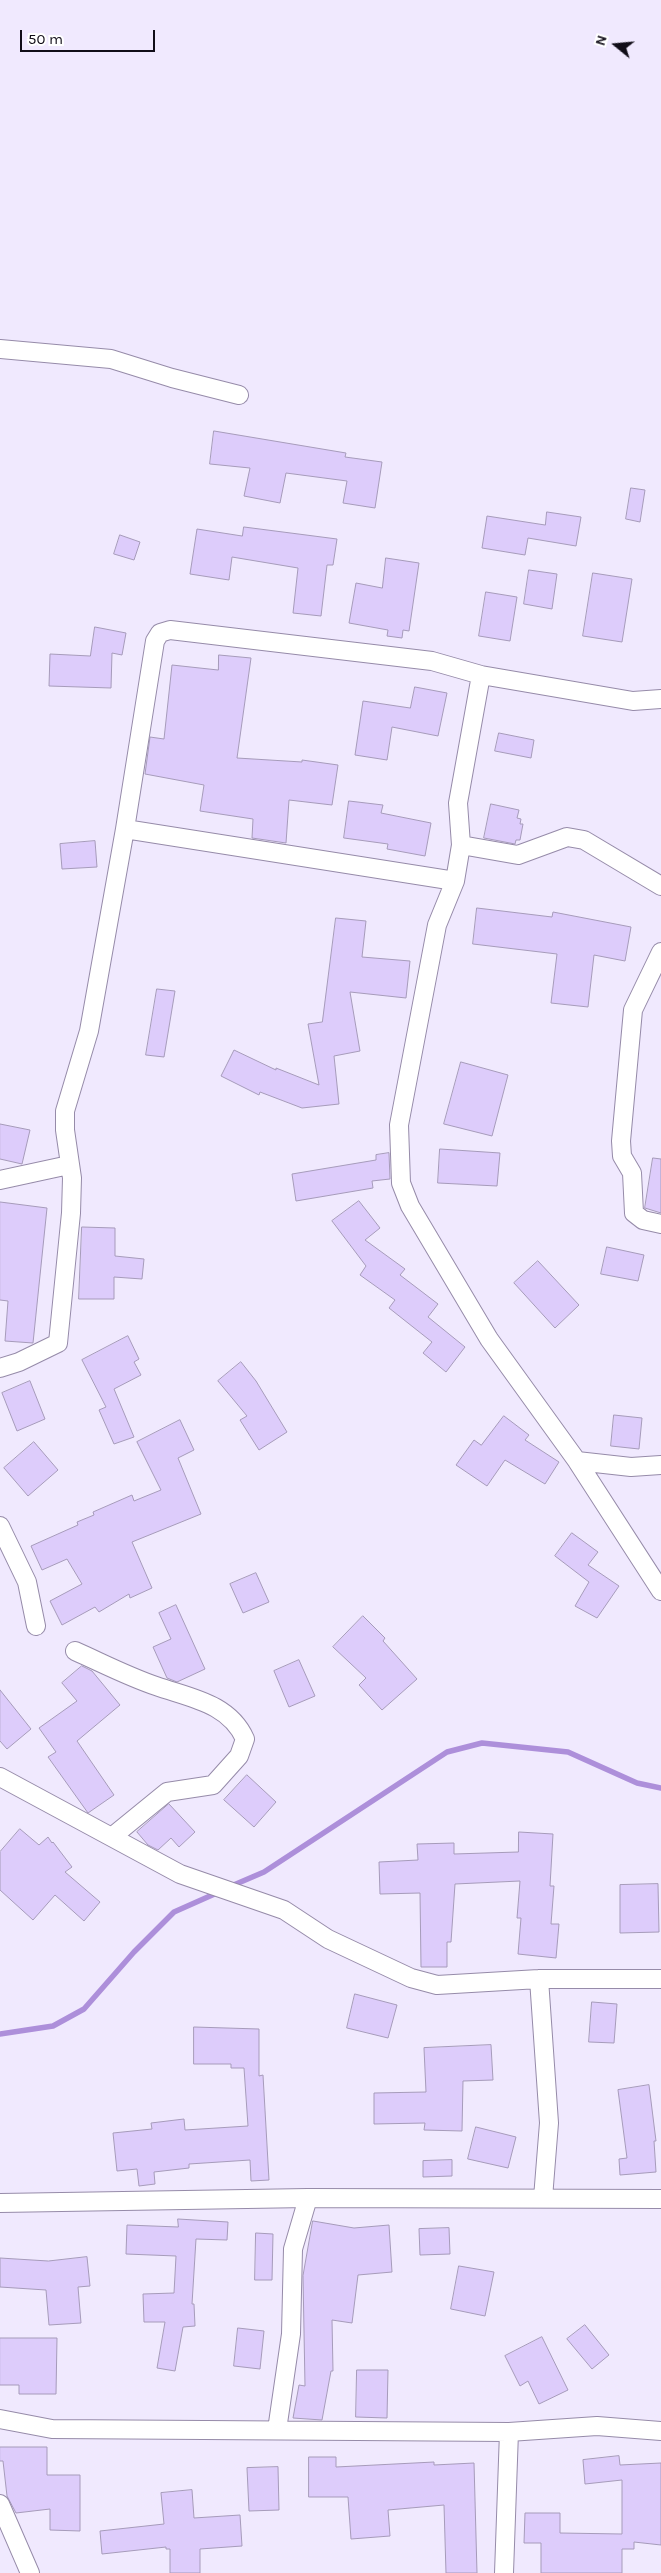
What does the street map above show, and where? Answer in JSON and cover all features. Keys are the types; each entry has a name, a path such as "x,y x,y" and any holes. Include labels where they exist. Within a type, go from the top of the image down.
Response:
{"street":[{"path":"0,349 111,359 172,378 239,395"},
{"path":"0,1368 19,1362 58,1343 71,1213 72,1178 69,1164 65,1111 89,1031 125,829 155,641 160,633 170,630 432,661 481,675 633,701 661,699"},
{"path":"481,675 458,803 461,845 455,881 437,925 399,1125 400,1183 410,1206 489,1339 577,1461 661,1591"},
{"path":"125,829 455,881"},
{"path":"461,845 518,855 567,837 584,840 661,886"},
{"path":"661,952 633,1010 621,1140 622,1156 632,1173 634,1213 644,1220 661,1224"},
{"path":"0,1180 69,1164"},
{"path":"577,1461 631,1468 661,1465"},
{"path":"0,1526 27,1582 36,1626"},
{"path":"75,1651 155,1686 193,1696 215,1707 239,1726 245,1739 239,1756 214,1785 167,1792 113,1836"},
{"path":"0,1777 99,1832 113,1836 180,1874 284,1910 328,1939 410,1978 437,1985 539,1980 661,1979"},
{"path":"539,1980 549,2124 542,2198"},
{"path":"277,2430 291,2334 293,2249 308,2198"},
{"path":"0,2203 308,2198 661,2199"},
{"path":"0,2419 52,2429 509,2432 598,2426 661,2430"},
{"path":"504,2573 509,2432"},
{"path":"0,2504 30,2573"}],"building":[{"path":"214,431 346,453 345,457 382,462 375,508 343,503 347,481 286,473 280,503 244,496 250,468 210,464"},
{"path":"631,488 645,490 640,522 626,519"},
{"path":"547,512 581,517 576,546 528,538 525,555 482,548 487,516 545,525"},
{"path":"244,527 337,539 333,565 327,565 321,616 293,613 298,568 232,557 229,580 190,574 197,529 242,536"},
{"path":"120,535 140,542 134,560 114,554"},
{"path":"386,558 419,563 409,631 403,630 402,638 387,636 388,630 349,623 356,583 382,588"},
{"path":"529,570 557,574 552,609 524,604"},
{"path":"593,573 632,579 622,642 583,636"},
{"path":"486,592 517,597 510,641 479,636"},
{"path":"95,627 126,633 122,655 112,653 111,688 49,686 50,654 90,656"},
{"path":"219,655 251,658 237,758 302,762 302,760 338,765 332,805 289,800 286,843 252,838 253,819 200,811 204,785 145,774 150,737 164,739 172,665 218,670"},
{"path":"415,687 447,693 438,736 392,727 387,760 355,755 363,701 410,708"},
{"path":"499,733 534,740 531,758 495,751"},
{"path":"349,801 383,805 381,813 431,823 425,856 387,849 388,844 344,838"},
{"path":"491,804 519,810 517,818 521,819 520,824 523,824 520,840 516,840 515,844 484,838"},
{"path":"95,841 97,867 62,869 60,844"},
{"path":"477,908 552,917 553,912 631,927 625,961 594,955 588,1007 551,1003 557,954 473,944"},
{"path":"336,918 366,921 362,957 410,961 406,998 350,992 360,1051 334,1056 339,1104 302,1108 260,1092 259,1095 221,1076 234,1050 276,1070 276,1068 319,1085 308,1024 322,1022"},
{"path":"157,989 175,991 164,1057 146,1055"},
{"path":"461,1062 508,1075 492,1136 444,1124"},
{"path":"0,1124 30,1130 22,1164 0,1159"},
{"path":"440,1149 500,1153 497,1186 438,1183"},
{"path":"389,1153 390,1179 372,1181 373,1188 296,1201 292,1174 376,1160 376,1155"},
{"path":"653,1158 661,1159 661,1213 645,1208"},
{"path":"359,1201 380,1228 365,1240 405,1269 400,1275 438,1304 428,1317 465,1347 446,1372 423,1353 432,1342 389,1308 395,1300 360,1275 366,1266 332,1221"},
{"path":"0,1202 47,1208 33,1343 5,1341 8,1301 0,1300"},
{"path":"82,1227 115,1228 115,1256 144,1259 142,1279 114,1277 114,1299 79,1299"},
{"path":"607,1247 644,1255 638,1281 601,1274"},
{"path":"538,1261 579,1305 555,1328 514,1283"},
{"path":"128,1336 139,1359 134,1362 141,1375 114,1389 134,1437 114,1444 99,1410 106,1407 82,1360"},
{"path":"241,1362 256,1381 287,1432 259,1450 240,1420 247,1416 218,1381"},
{"path":"30,1381 45,1419 17,1431 2,1393"},
{"path":"614,1415 642,1418 639,1449 611,1446"},
{"path":"504,1416 529,1435 525,1440 559,1462 545,1484 505,1460 487,1486 456,1465 474,1440 481,1445"},
{"path":"180,1420 194,1450 178,1458 201,1514 132,1542 152,1588 130,1598 129,1594 99,1612 95,1607 62,1625 50,1601 82,1584 67,1559 42,1570 31,1546 78,1525 77,1522 94,1515 93,1512 132,1495 134,1501 161,1490 137,1442"},
{"path":"34,1442 58,1470 28,1496 4,1468"},
{"path":"572,1533 598,1552 588,1565 619,1586 597,1618 575,1606 589,1582 555,1556"},
{"path":"256,1573 269,1602 243,1613 230,1584"},
{"path":"176,1605 205,1669 177,1682 167,1678 153,1647 171,1639 159,1613"},
{"path":"363,1616 385,1638 383,1641 417,1679 382,1710 359,1685 366,1678 333,1647"},
{"path":"299,1660 315,1696 289,1707 274,1671"},
{"path":"82,1666 92,1671 120,1705 77,1741 114,1795 88,1813 48,1757 56,1752 39,1728 77,1701 62,1683"},
{"path":"0,1690 31,1729 7,1749 0,1741"},
{"path":"247,1775 276,1802 254,1827 224,1800"},
{"path":"169,1804 195,1832 179,1847 171,1838 158,1850 148,1845 137,1832"},
{"path":"20,1829 39,1845 48,1837 72,1867 65,1872 100,1902 84,1921 55,1895 33,1920 0,1890 0,1852"},
{"path":"519,1832 553,1834 550,1886 554,1886 551,1924 559,1924 556,1958 518,1954 521,1918 517,1918 520,1881 455,1884 451,1942 447,1942 447,1967 421,1967 420,1893 380,1894 379,1862 418,1860 417,1844 454,1843 454,1854 518,1852"},
{"path":"658,1884 659,1932 620,1933 620,1885"},
{"path":"355,1994 397,2005 388,2038 347,2028"},
{"path":"592,2002 617,2004 614,2043 589,2042"},
{"path":"194,2027 259,2029 259,2076 263,2075 269,2180 251,2181 250,2160 189,2164 189,2168 154,2172 155,2184 139,2186 137,2169 117,2171 113,2133 152,2129 151,2123 184,2119 185,2130 248,2126 244,2068 231,2068 231,2064 194,2064"},
{"path":"491,2045 493,2080 463,2081 462,2131 424,2130 425,2123 374,2124 374,2093 426,2092 424,2048"},
{"path":"649,2085 656,2141 654,2141 656,2172 620,2175 619,2159 627,2158 618,2090"},
{"path":"476,2127 516,2137 508,2168 468,2159"},
{"path":"452,2160 452,2176 423,2177 423,2161"},
{"path":"178,2219 228,2222 227,2240 196,2239 192,2304 194,2304 195,2326 183,2327 175,2371 157,2368 165,2322 144,2322 143,2294 174,2293 176,2256 126,2254 127,2225 178,2227"},
{"path":"313,2221 354,2228 389,2225 392,2272 358,2275 352,2323 332,2320 333,2371 331,2371 322,2420 293,2418 299,2385 305,2386 303,2276"},
{"path":"449,2228 450,2254 420,2255 419,2229"},
{"path":"256,2233 273,2234 272,2280 255,2280"},
{"path":"87,2257 90,2286 78,2287 81,2323 49,2325 46,2290 0,2287 0,2258 48,2261"},
{"path":"459,2266 494,2272 485,2316 451,2309"},
{"path":"585,2325 609,2355 592,2369 567,2339"},
{"path":"238,2328 264,2331 260,2369 234,2366"},
{"path":"542,2337 568,2390 539,2404 528,2381 520,2386 505,2356"},
{"path":"0,2338 57,2338 56,2394 19,2394 19,2385 0,2385"},
{"path":"357,2370 388,2370 387,2418 356,2417"},
{"path":"0,2447 47,2447 47,2475 80,2475 80,2531 50,2530 50,2509 16,2513 7,2496 3,2461 0,2461"},
{"path":"619,2456 620,2465 661,2463 661,2545 634,2542 634,2549 622,2549 622,2573 541,2573 541,2543 524,2543 525,2513 560,2513 560,2533 622,2534 622,2480 585,2484 583,2460"},
{"path":"309,2457 336,2457 336,2467 434,2462 434,2465 474,2463 477,2573 446,2573 444,2505 388,2510 390,2536 351,2539 348,2497 309,2497"},
{"path":"278,2467 279,2510 249,2511 247,2468"},
{"path":"192,2490 194,2518 240,2515 242,2546 200,2549 200,2573 170,2573 170,2549 166,2549 166,2547 102,2554 100,2531 164,2524 161,2493"}],"waterway":[{"path":"229,1887 264,1872 447,1752 482,1743 568,1752 637,1783 661,1788"},
{"path":"0,2034 53,2026 84,2009 134,1952 174,1912 219,1892"}]}
